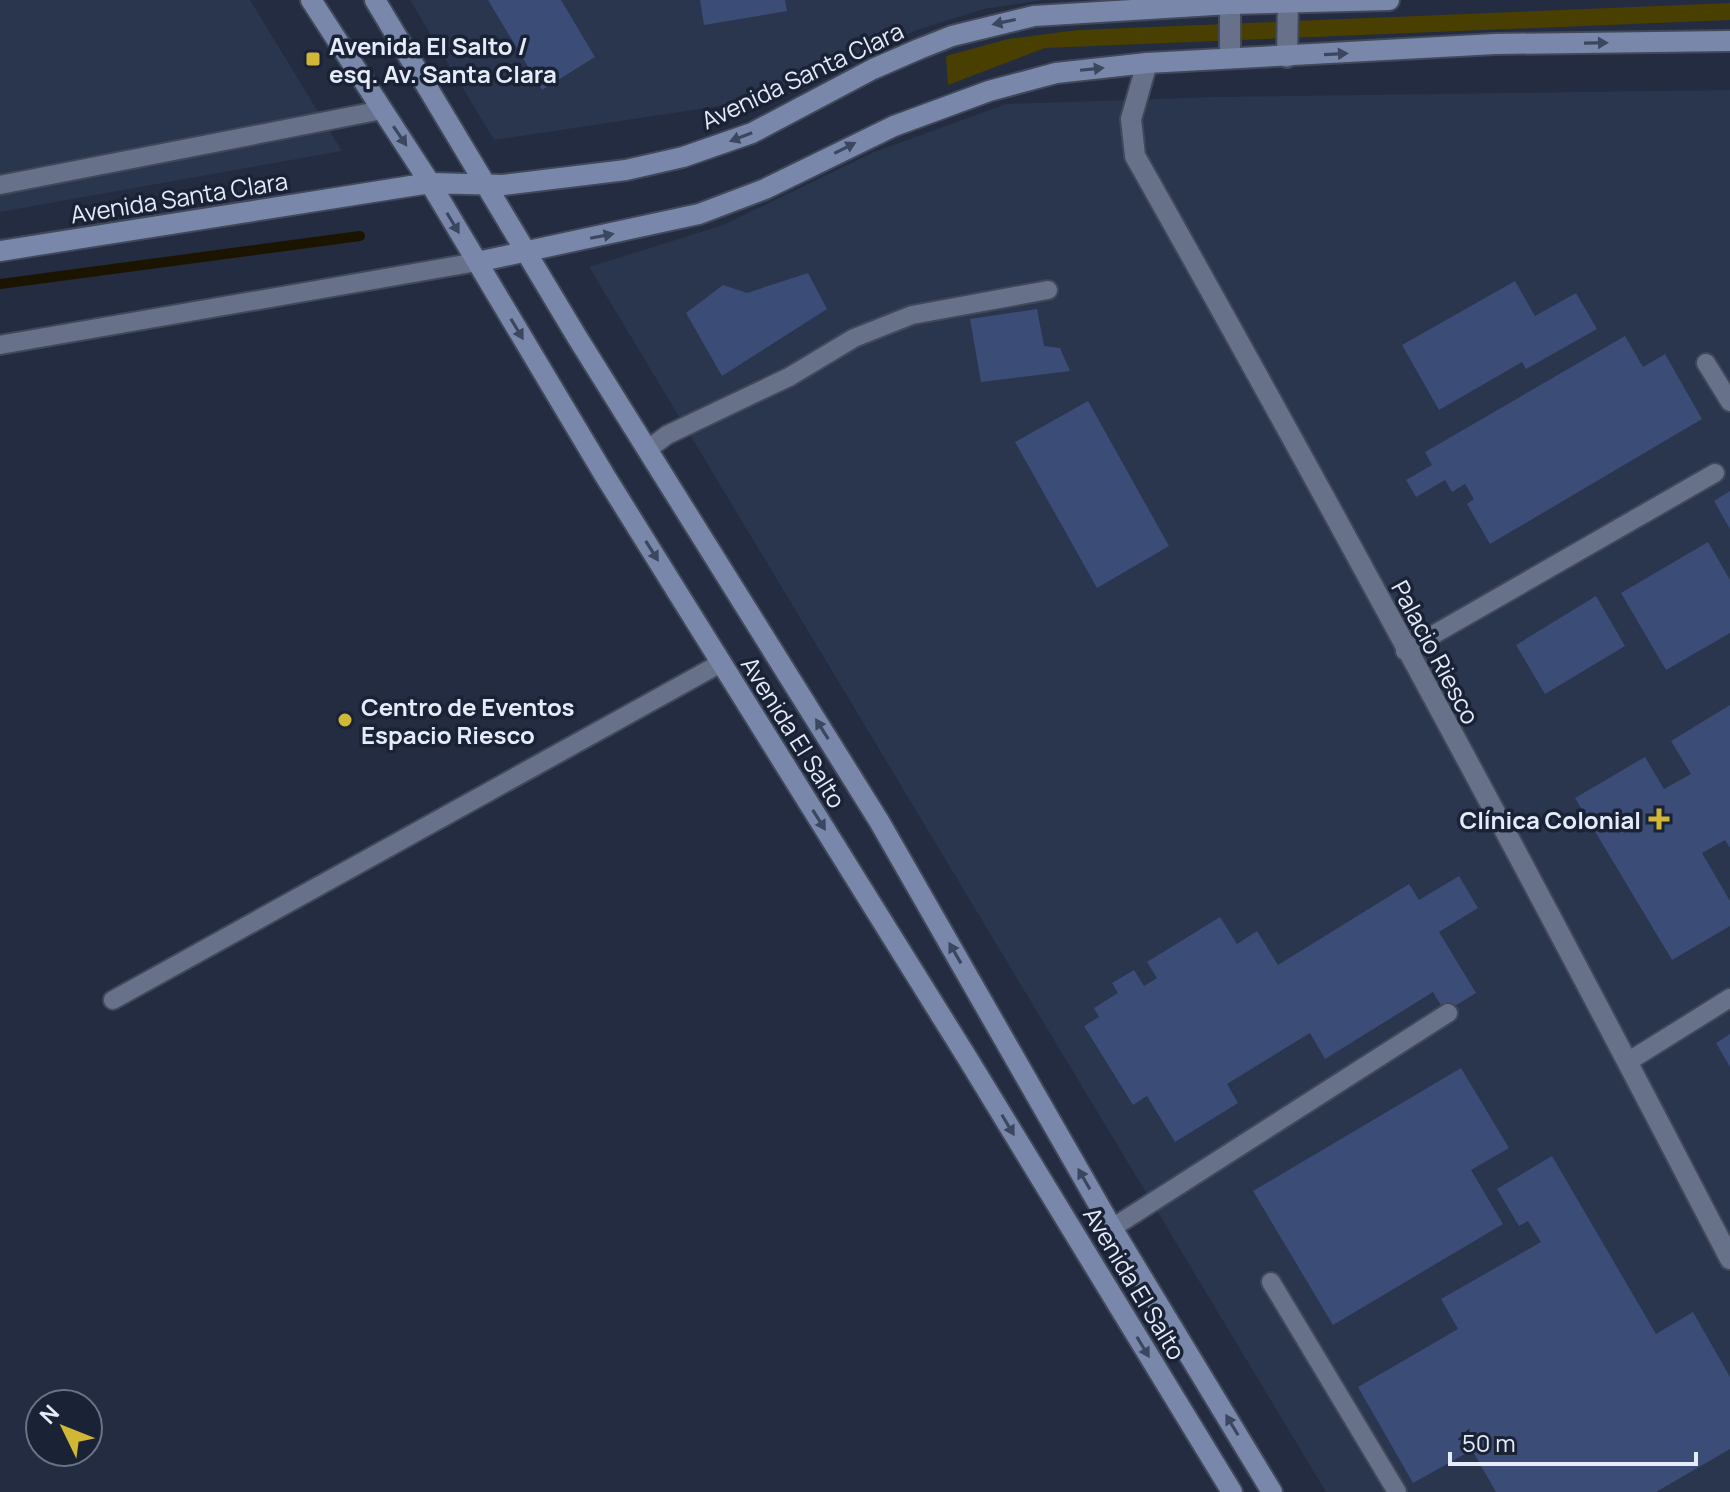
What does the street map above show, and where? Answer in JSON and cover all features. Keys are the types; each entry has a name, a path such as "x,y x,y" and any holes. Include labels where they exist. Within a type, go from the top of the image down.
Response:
{"main road":[{"name":"Avenida El Salto","path":"311,0 430,183 721,663 1232,1492"},
{"name":"Avenida El Salto","path":"375,0 647,450 879,821 1112,1228 1272,1492"},
{"name":"Avenida Santa Clara","path":"0,251 430,183 489,184 626,170 720,145 752,133 908,54 999,23 1081,11 1230,2 1389,0"},
{"path":"477,262 666,222 735,202 894,126 989,91 1056,73 1147,63 1495,44 1730,41"}],"street":[{"path":"1230,2 1230,58"},
{"path":"1287,57 1288,2"},
{"name":"Palacio Riesco","path":"1147,63 1131,119 1135,156 1272,399 1405,651 1724,1233 1730,1259"}],"lane":[{"path":"0,185 382,110"},
{"path":"0,345 477,262"},
{"path":"647,450 667,435 789,377 854,338 912,315 1048,290"},
{"path":"1706,363 1730,402"},
{"path":"1405,651 1715,473"},
{"path":"113,1000 721,663"},
{"path":"1629,1061 1730,998"},
{"path":"1112,1228 1448,1013"},
{"path":"1271,1282 1397,1492"}],"shaded area":[{"path":"0,0 250,0 342,151 0,212"},
{"path":"410,0 1044,0 984,9 917,30 773,98 494,140"},
{"path":"1730,3 1730,20 1045,48 948,85 946,56 1008,39 1078,30"},
{"path":"1730,90 1730,1492 1326,1492 589,267 723,225 874,152 1006,104 1214,97"}],"building":[{"path":"488,0 561,0 595,57 542,90"},
{"path":"700,0 785,0 787,11 704,25"},
{"path":"808,273 827,309 722,376 686,313 723,285 747,293"},
{"path":"1515,281 1535,316 1576,293 1597,329 1526,369 1522,362 1439,410 1402,345"},
{"path":"1037,309 1044,346 1060,348 1070,371 981,382 970,319"},
{"path":"1625,336 1643,367 1665,354 1702,419 1490,544 1467,504 1474,499 1465,484 1452,492 1445,480 1416,497 1406,480 1432,465 1425,452"},
{"path":"1088,401 1169,546 1097,588 1015,442"},
{"path":"1730,491 1730,529 1714,501"},
{"path":"1708,542 1730,580 1730,633 1666,670 1621,593"},
{"path":"1596,596 1625,646 1545,694 1516,645"},
{"name":"Clínica Colonial","path":"1730,705 1730,848 1725,840 1702,853 1730,901 1730,926 1672,960 1575,798 1645,757 1664,789 1691,774 1671,741"},
{"path":"1459,876 1478,908 1439,932 1476,993 1445,1012 1433,992 1325,1059 1310,1033 1227,1084 1238,1103 1175,1142 1147,1096 1133,1105 1084,1026 1099,1017 1094,1008 1118,993 1112,983 1134,970 1144,986 1157,978 1147,962 1220,917 1237,944 1257,931 1278,965 1409,884 1419,900"},
{"path":"1730,1034 1730,1067 1716,1043"},
{"path":"1461,1068 1509,1148 1471,1170 1503,1224 1333,1325 1253,1191"},
{"path":"1552,1156 1656,1334 1693,1312 1730,1377 1730,1449 1656,1492 1496,1492 1472,1450 1413,1483 1358,1387 1458,1329 1441,1299 1541,1242 1528,1221 1519,1226 1497,1189"}],"waterway":[{"path":"0,284 360,236"}],"place":[{"name":"Avenida El Salto / esq. Av. Santa Clara","path":"313,59"},
{"name":"Centro de Eventos Espacio Riesco","path":"345,720"},
{"name":"Clínica Colonial","path":"1659,819"}]}
